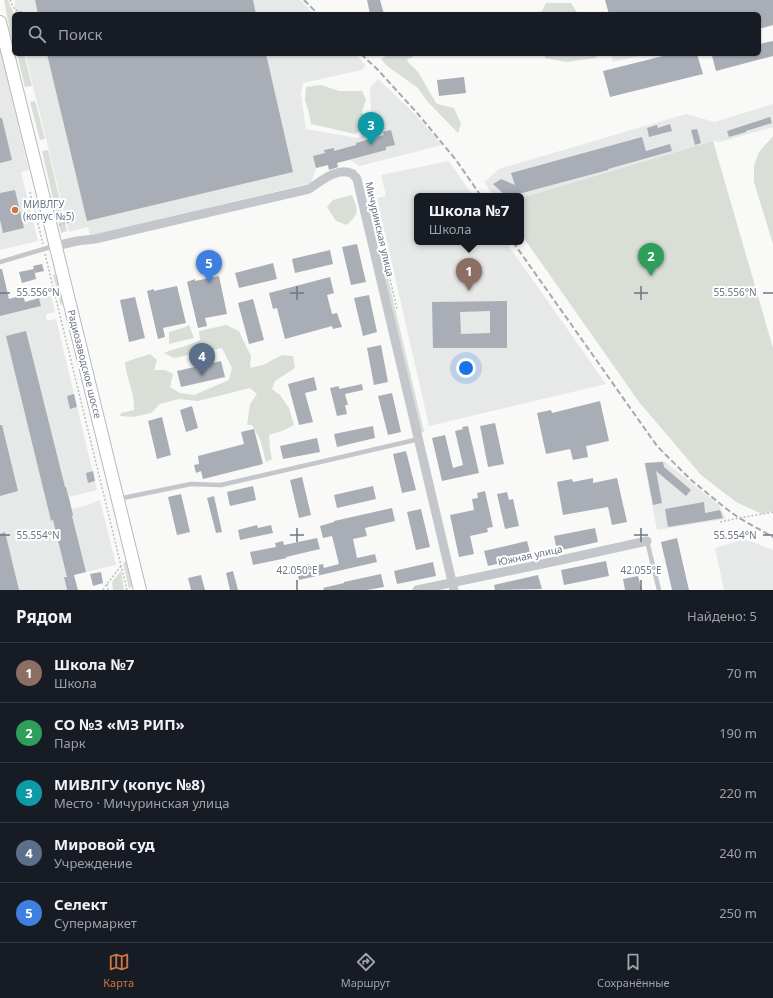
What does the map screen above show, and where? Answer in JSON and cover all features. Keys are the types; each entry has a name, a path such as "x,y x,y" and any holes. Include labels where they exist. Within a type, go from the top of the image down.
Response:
{"street":[{"name":"Радиозаводское шоссе","path":"0,22 50,248 118,499 140,590"},
{"name":"Мичуринская улица","path":"50,248 77,241 95,239 309,189 330,175 344,172 353,174 357,179 453,586"},
{"name":"Южная улица","path":"417,590 453,586 646,541"}],"lane":[{"path":"0,262 50,248"},
{"path":"118,499 191,484 221,485 419,439"},
{"path":"646,541 659,590"}],"path":[{"path":"10,0 15,10 23,12"},
{"path":"30,192 50,248 127,590"},
{"path":"363,205 372,203 397,311"},
{"path":"720,522 773,512"},
{"path":"104,590 121,566"},
{"path":"107,584 108,590"}],"shaded area":[{"path":"4,0 8,0 13,12 12,38"},
{"path":"15,0 300,0 312,12 15,12"},
{"path":"546,3 571,3 577,12 539,12 542,11"},
{"path":"0,49 29,170 21,172 38,241 0,250"},
{"path":"17,56 24,56 32,86 25,87"},
{"path":"25,56 357,56 366,65 362,70 303,83 301,95 306,129 358,138 365,135 372,125 370,94 371,86 378,79 414,113 442,145 360,166 350,160 337,163 338,167 329,170 328,165 316,168 311,183 90,236 88,227 69,232"},
{"path":"386,56 413,56 407,61 418,72 436,103 454,108 461,124 458,133 427,101 418,88 387,66 381,59"},
{"path":"545,56 597,56 596,58 566,62 545,58"},
{"path":"612,56 638,56 613,62"},
{"path":"321,85 339,91 362,91 366,100 362,112 366,121 363,129 355,134 311,124 305,100 306,87"},
{"path":"35,101 45,139 40,140 30,102"},
{"path":"773,104 773,127 720,142 713,141 524,197 524,193 492,193 484,182 499,169 686,114 715,122"},
{"path":"773,136 773,244 754,182 754,166 759,152"},
{"path":"713,141 773,348 773,511 762,514 736,502 701,475 639,402 524,238 524,197"},
{"path":"48,150 67,231 61,233 42,151"},
{"path":"449,161 471,193 414,193 414,245 508,245 606,384 429,426 377,198 386,196 381,175"},
{"path":"352,195 357,208 354,218 347,225 336,221 327,207 333,200"},
{"path":"371,206 424,432 419,433 366,207"},
{"path":"58,274 64,299 61,306 53,275"},
{"path":"51,296 55,312 46,314 46,317 47,321 56,319 97,490 69,497 66,487 44,493 51,521 73,515 72,509 100,500 116,565 64,577 67,590 0,590 0,316 41,306 39,298"},
{"path":"189,325 194,338 169,344 169,332"},
{"path":"226,325 239,331 251,356 250,368 263,365 282,355 293,356 295,368 275,381 272,389 280,395 289,408 294,425 269,435 272,459 266,462 260,439 252,425 247,425 250,404 257,394 250,388 198,401 179,399 160,404 151,413 133,417 120,416 121,413 134,410 133,397 125,362 150,354 157,360 154,370 165,370 173,374 170,387 180,393 194,395 229,380 232,368 222,348 174,358 164,353 200,340 199,331"},
{"path":"664,461 719,505 726,519 657,530 644,463"},
{"path":"745,539 773,550 773,590 724,590 715,548"},
{"path":"128,559 134,584 129,589 123,563"},
{"path":"121,571 124,590 113,590 112,582"}],"building":[{"path":"35,0 253,0 256,12 38,12"},
{"path":"367,0 380,0 383,12 370,12"},
{"path":"605,0 773,0 773,25 761,28 761,12 608,12"},
{"path":"773,41 773,56 716,71 712,56 761,56 761,44"},
{"path":"47,56 266,56 293,172 87,221"},
{"path":"663,56 698,56 703,74 610,97 603,71"},
{"path":"464,77 466,93 439,96 437,80"},
{"path":"770,117 772,123 729,137 727,131"},
{"path":"0,118 2,118 12,160 0,163"},
{"path":"670,124 672,131 649,137 647,128 657,125 658,128"},
{"path":"697,129 701,143 695,145 691,130"},
{"path":"391,130 395,145 386,147 386,150 337,163 338,167 329,170 328,165 316,168 313,156 325,153 324,150 334,148 334,151 356,145 356,143 384,135 383,132"},
{"path":"642,137 646,151 670,144 672,151 522,193 503,193 493,184 501,179 515,185 511,173"},
{"path":"15,190 24,228 3,233 0,220 0,193"},
{"path":"357,244 366,282 351,285 342,247"},
{"path":"330,250 333,264 295,273 292,259"},
{"path":"273,263 277,279 239,288 235,273"},
{"path":"42,264 44,271 35,273 33,266"},
{"path":"0,269 2,269 9,299 23,295 25,302 39,298 41,306 0,316"},
{"path":"34,269 36,279 22,283 19,272"},
{"path":"219,276 227,314 205,318 207,326 198,328 187,282 195,279 195,281"},
{"path":"330,277 334,293 327,295 332,314 337,313 342,327 333,329 332,326 285,339 277,308 273,309 269,293"},
{"path":"177,286 186,323 163,328 165,337 158,339 147,291"},
{"path":"369,295 377,332 363,336 354,298"},
{"path":"135,297 145,338 129,342 120,300"},
{"path":"253,299 264,340 249,344 238,303"},
{"path":"507,301 507,348 433,348 432,302","holes":["490,311 490,333 461,334 460,312"]},
{"path":"26,331 70,502 86,572 74,575 78,590 67,590 64,577 67,577 53,520 51,521 6,336"},
{"path":"381,345 388,382 374,385 367,348"},
{"path":"221,361 225,377 181,387 177,371"},
{"path":"314,377 317,390 305,393 313,422 299,425 288,384"},
{"path":"362,384 363,390 345,394 348,405 345,405 347,414 337,416 330,388 339,386 339,389"},
{"path":"392,393 401,432 388,435 378,396"},
{"path":"74,394 77,407 70,409 67,396"},
{"path":"600,401 609,441 586,446 588,457 573,460 570,449 546,454 537,413 551,410 552,413"},
{"path":"192,406 198,428 186,432 180,410"},
{"path":"162,417 171,455 157,459 148,421"},
{"path":"495,423 504,464 488,467 480,426"},
{"path":"0,425 2,425 18,491 0,496"},
{"path":"373,426 375,438 337,447 334,434"},
{"path":"468,426 479,473 442,481 432,438 445,435 453,468 463,465 455,431 463,429 462,427"},
{"path":"254,429 263,464 203,479 201,471 196,473 194,465 199,464 198,456 244,444 241,432"},
{"path":"317,438 320,452 283,459 280,446"},
{"path":"406,451 416,490 402,493 393,454"},
{"path":"663,462 664,467 691,490 686,496 656,471 662,503 653,505 645,463"},
{"path":"93,471 95,481 88,483 86,473"},
{"path":"302,477 311,515 299,518 290,480"},
{"path":"593,478 593,483 617,478 627,522 612,525 608,507 563,515 557,482 572,479 573,482"},
{"path":"253,486 256,500 230,506 227,492"},
{"path":"373,486 376,499 337,508 334,495"},
{"path":"485,491 493,527 487,528 488,532 470,536 474,554 459,557 450,515 474,510 472,499 478,498 477,493"},
{"path":"507,492 509,500 513,499 519,526 505,529 497,494"},
{"path":"181,494 190,532 177,535 168,497"},
{"path":"214,496 222,532 216,533 207,498"},
{"path":"704,502 705,513 720,510 723,518 668,527 665,509"},
{"path":"392,508 395,521 365,528 367,536 353,539 357,558 375,554 377,562 299,580 297,571 304,570 303,566 309,564 309,566 312,566 323,564 324,568 339,564 332,536 323,538 320,526 334,521"},
{"path":"421,509 430,547 416,550 407,512"},
{"path":"257,525 258,528 271,525 273,533 240,540 238,530"},
{"path":"595,528 598,542 557,551 554,536"},
{"path":"5,532 19,590 0,590 0,534"},
{"path":"317,538 320,549 253,565 250,552 276,547 275,543 283,541 284,545"},
{"path":"677,538 689,590 672,590 661,542"},
{"path":"527,541 531,556 488,566 484,551"},
{"path":"606,561 609,576 564,585 561,570"},
{"path":"433,562 436,576 397,584 394,571"},
{"path":"233,571 238,590 230,590 226,573"},
{"path":"101,572 103,583 93,586 90,574"},
{"path":"381,574 384,587 367,590 324,590 323,588 344,582"},
{"path":"201,575 205,590 191,590 188,578"},
{"path":"538,575 542,589 495,590 494,585"},
{"path":"638,576 642,590 625,590 623,579"}],"railway":[{"path":"304,0 316,12"},
{"path":"363,56 418,114 456,160 479,193"},
{"path":"515,245 657,446 690,479 724,507 739,518 773,537"}],"place":[{"name":"МИВЛГУ (копус №8)","path":"371,145"},
{"name":"МИВЛГУ (копус №5)","path":"15,210"},
{"name":"СО №3 «МЗ РИП»","path":"651,276"},
{"name":"Селект","path":"209,283"},
{"name":"Школа №7","path":"469,291"},
{"name":"Мировой суд","path":"202,376"}]}
